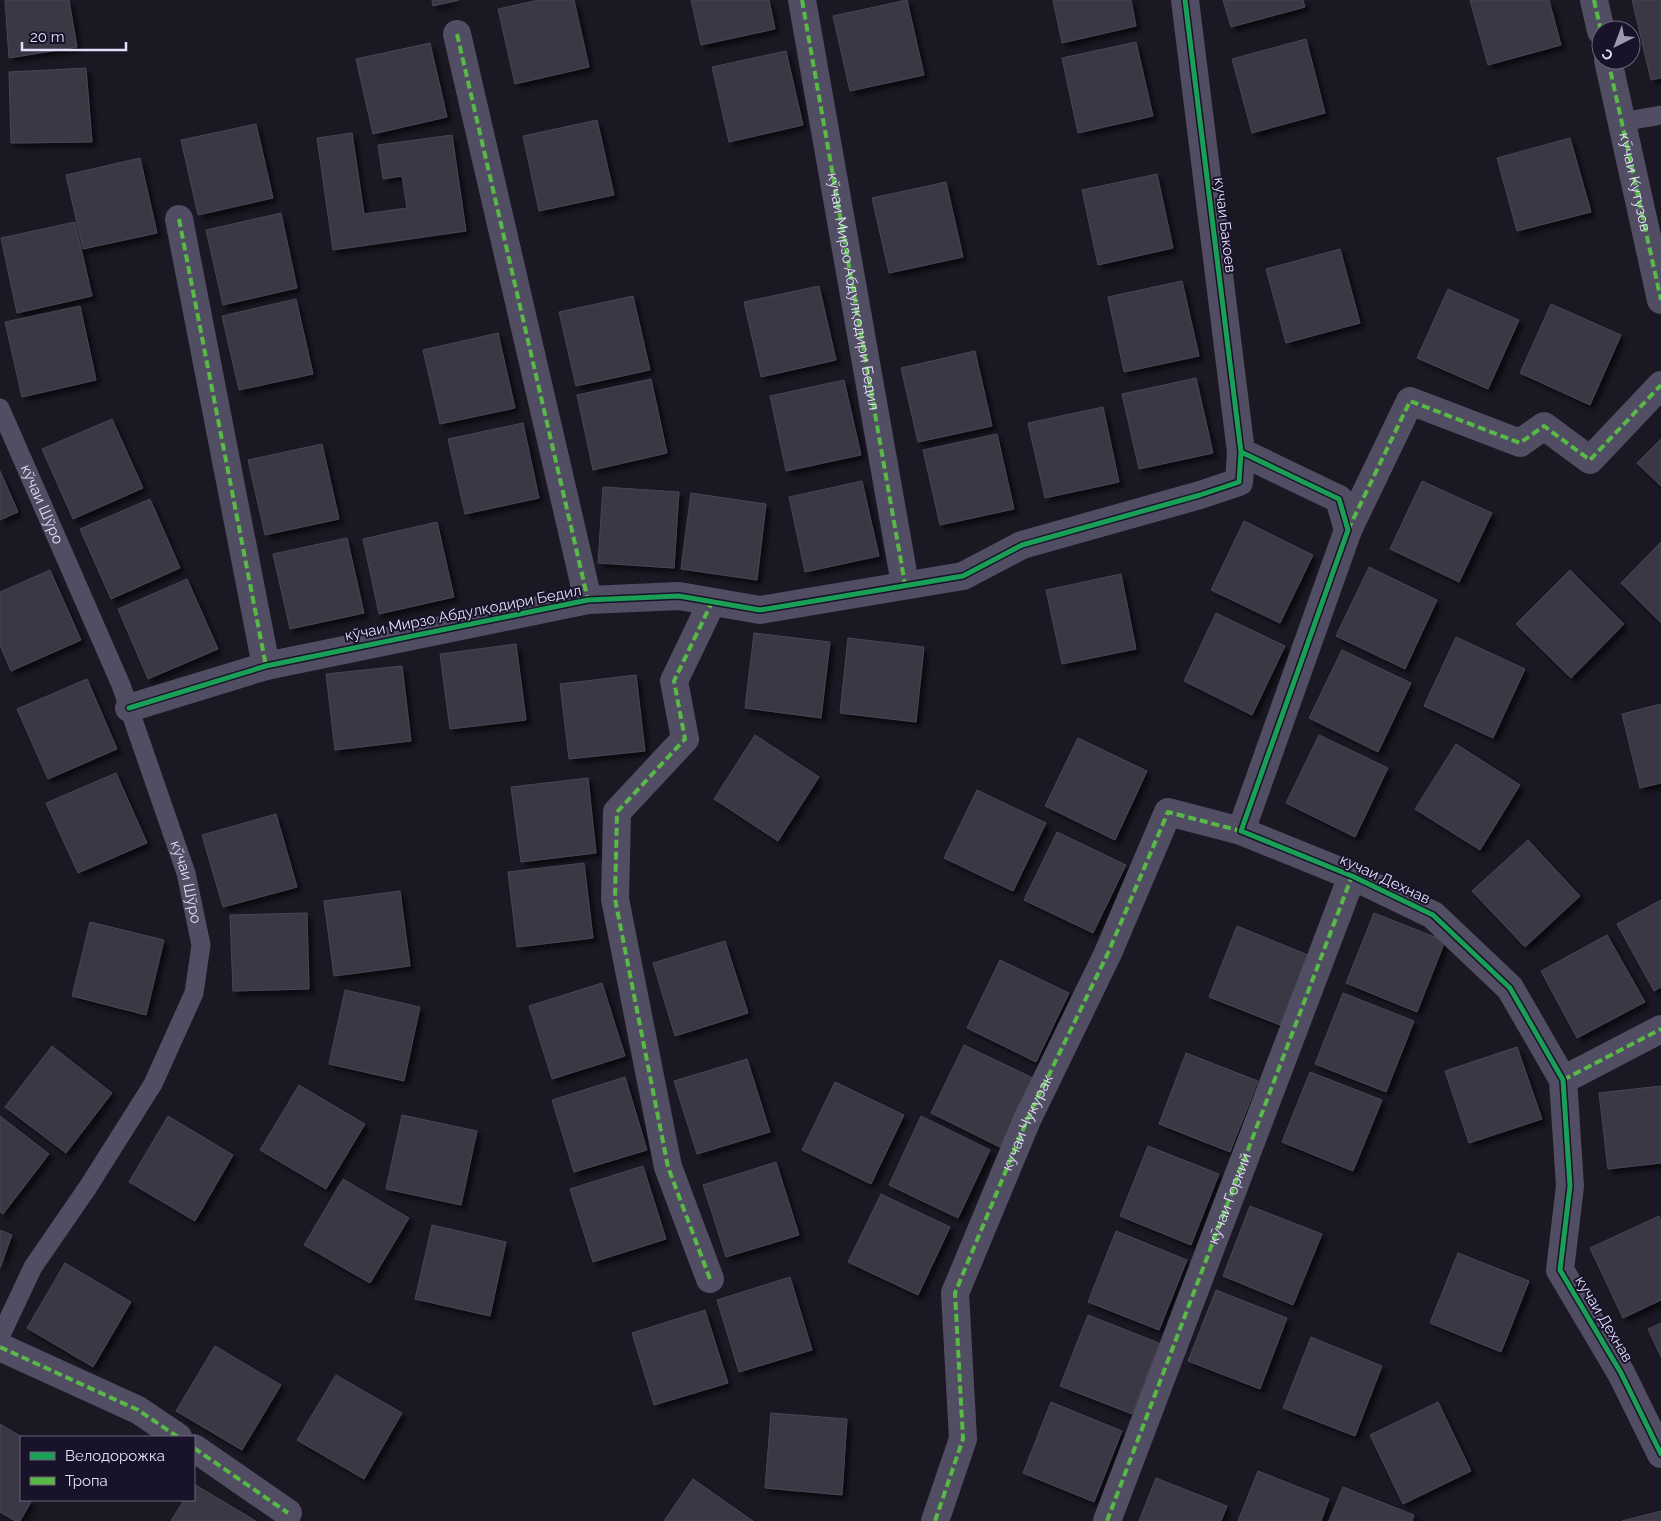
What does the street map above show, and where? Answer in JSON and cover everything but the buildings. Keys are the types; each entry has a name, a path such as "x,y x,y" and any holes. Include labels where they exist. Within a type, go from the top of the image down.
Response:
{"street":[{"name":"кўчаи Мирзо Абдулқодири Бедил","path":"802,0 905,584"},
{"name":"кучаи Бакоев","path":"1185,0 1241,452"},
{"path":"1594,0 1599,20"},
{"name":"кўчаи Мирзо Абдулқодири Бедил","path":"457,34 588,600"},
{"name":"кӯчаи Кутузов","path":"1610,70 1661,300"},
{"path":"179,219 266,666"},
{"path":"1242,831 1348,530 1410,401 1520,443 1544,426 1590,460 1661,385"},
{"name":"кўчаи Мирзо Абдулқодири Бедил","path":"129,708 266,666 588,600 679,596 760,610 905,584 962,576 1022,545 1200,495 1239,482 1241,452"},
{"path":"1241,452 1339,499 1348,530"},
{"path":"710,1280 668,1167 615,899 617,812 685,739 674,681 712,602"},
{"name":"кучаи Чукурак","path":"935,1521 963,1438 955,1293 1027,1120 1108,953 1168,812 1242,831"},
{"name":"кучаи Дехнав","path":"1242,831 1352,876 1433,915 1510,988 1562,1080 1570,1186 1560,1270 1621,1373 1661,1454"},
{"name":"кӯчаи Горкий","path":"1107,1521 1352,876"},
{"path":"1562,1080 1661,1029"},
{"path":"0,1347 138,1410 177,1436"},
{"path":"195,1449 288,1513"}],"lane":[{"name":"кӯчаи Кутузов","path":"1622,122 1661,114"},
{"name":"кўчаи Шўро","path":"0,408 122,685 186,873 201,945 194,993 153,1084 88,1187 34,1267 0,1337"}],"marked path":[{"path":"802,0 905,584"},
{"path":"1594,0 1599,20"},
{"path":"457,34 588,600"},
{"path":"1610,70 1661,300"},
{"path":"179,219 266,666"},
{"path":"1348,530 1410,401 1520,443 1544,426 1590,460 1661,385"},
{"path":"710,1279 668,1167 615,899 617,812 685,739 674,681 712,602"},
{"path":"935,1521 963,1439 955,1293 1027,1120 1108,953 1168,812 1241,831"},
{"path":"1107,1521 1352,876"},
{"path":"1563,1080 1661,1029"},
{"path":"0,1347 138,1410 177,1436"},
{"path":"195,1449 288,1513"}],"cycle path":[{"path":"129,708 266,666 588,600 679,596 760,610 963,576 1022,545 1200,495 1239,482 1241,452 1185,0"},
{"path":"1241,452 1339,499 1348,530 1241,831 1352,876 1433,915 1510,988 1563,1080 1570,1186 1560,1270 1621,1373 1661,1454"}]}
